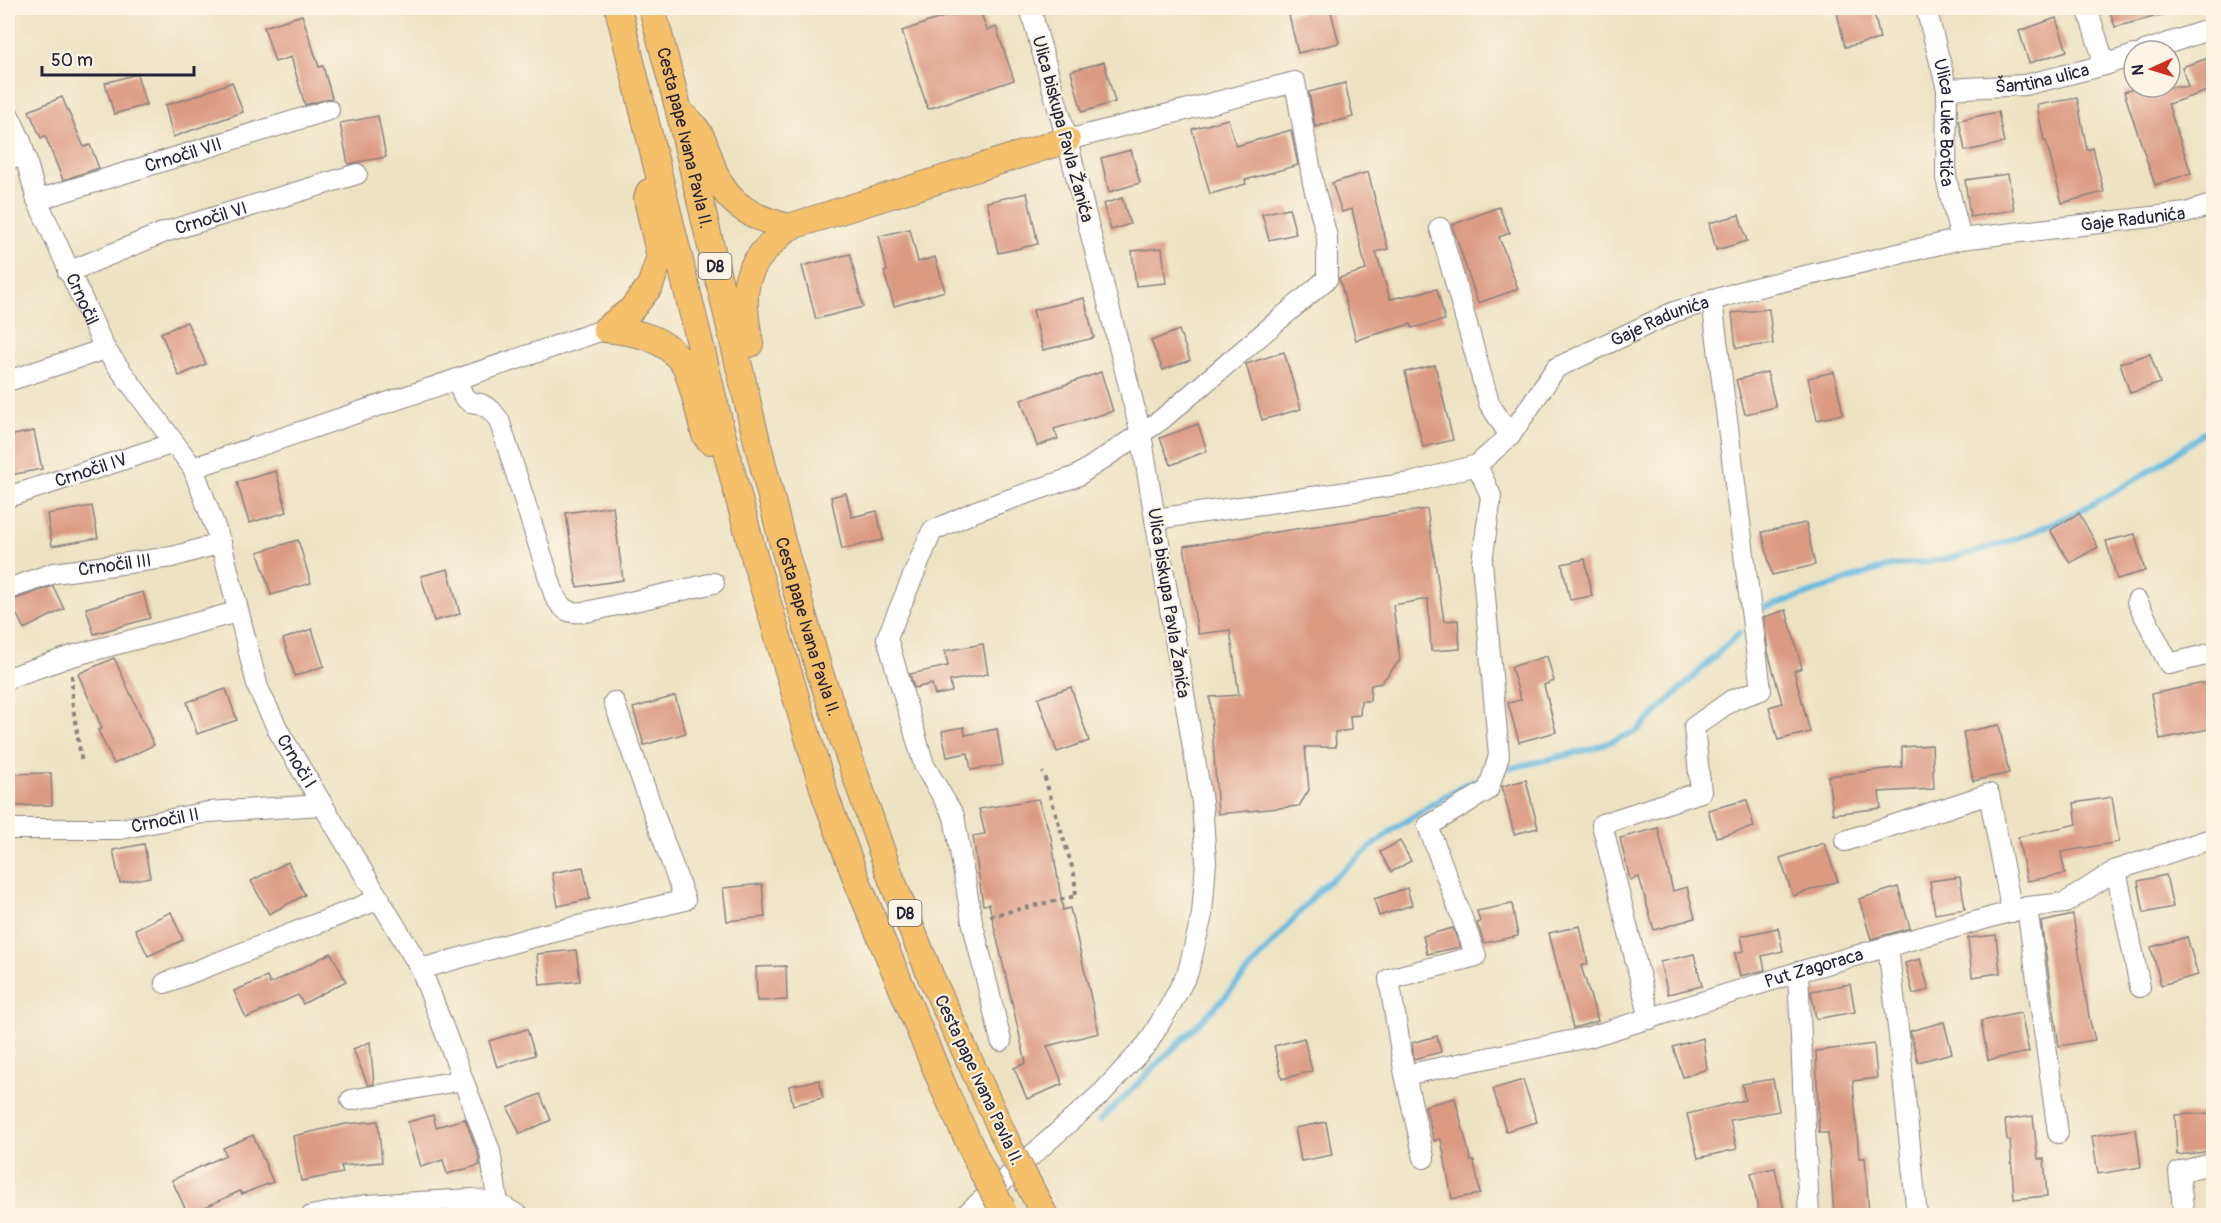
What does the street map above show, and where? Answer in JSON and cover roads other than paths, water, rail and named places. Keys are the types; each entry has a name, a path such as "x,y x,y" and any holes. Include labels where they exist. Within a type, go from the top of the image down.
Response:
{"main road":[{"name":"Cesta pape Ivana Pavla II.","path":"618,8 729,462 826,798 870,913 946,1093 982,1171 1004,1212"},
{"name":"Cesta pape Ivana Pavla II.","path":"652,8 679,111 752,421 819,670 891,878 936,987 1022,1150 1029,1185 1045,1215"},
{"path":"679,111 694,124 703,138 715,173 724,190 737,205 763,221 789,227"},
{"path":"752,421 760,393 744,313 744,290 748,272 768,245 789,227 1067,140"},
{"path":"606,328 631,310 650,286 660,257 647,199 656,160"},
{"path":"606,328 637,332 659,341 685,365 705,435 729,462"}],"street":[{"name":"Ulica biskupa Pavla Žanića","path":"964,1215 1022,1150 1103,1092 1148,1043 1188,972 1202,915 1206,862 1202,802 1141,434 1067,140 1030,8"},
{"name":"Ulica Luke Botića","path":"1926,8 1947,89 1946,178 1961,239"},
{"path":"2087,8 2105,64"},
{"path":"2181,39 2214,28"},
{"name":"Šantina ulica","path":"1947,89 2025,85 2122,59"},
{"path":"1001,1041 972,921 954,816 924,765 887,638 932,531 976,511 1077,476 1161,420 1327,279 1327,237 1313,183 1295,82 1067,140"},
{"name":"Crnočil VII","path":"37,200 329,110"},
{"name":"Crnočil","path":"8,113 21,141 16,158 105,349 193,468"},
{"name":"Crnočil VI","path":"68,272 165,232 357,174"},
{"name":"Gaje Radunića","path":"1155,519 1411,483 1477,465 1510,436 1556,368 1674,312 1712,300 1961,239 2186,213 2214,204"},
{"path":"1440,228 1489,403 1510,436"},
{"path":"1650,1019 1602,824 1701,792 1694,727 1732,700 1761,690 1712,300"},
{"path":"193,468 606,328"},
{"path":"8,381 105,349"},
{"path":"457,379 463,396 470,402 481,404 491,410 499,420 555,597 561,607 570,613 586,612 714,583"},
{"name":"Crnočil IV","path":"8,497 174,443"},
{"path":"1424,1158 1405,1075 1389,979 1476,956 1428,826 1488,790 1499,756 1482,562 1491,495 1477,465"},
{"name":"Crnoči l","path":"193,468 221,543 258,688 279,732 421,969 490,1151 498,1203"},
{"name":"Crnočil III","path":"8,589 54,573 171,557 221,543"},
{"path":"2137,601 2169,664 2214,653"},
{"path":"8,678 72,656 237,612"},
{"path":"421,969 513,943 685,900 614,702"},
{"path":"1845,841 1989,795 2019,909 2058,1133"},
{"name":"Crnočil II","path":"8,830 120,830 208,812 323,806"},
{"name":"Put Zagoraca","path":"1405,1075 1589,1037 1798,972 2019,909 2065,903 2116,870 2214,838"},
{"path":"2116,870 2140,987"},
{"path":"165,983 380,899"},
{"path":"1888,947 1917,1215"},
{"path":"1798,972 1809,1215"},
{"path":"351,1100 463,1080"},
{"path":"2184,1215 2179,1172 2214,1163"},
{"path":"311,1215 366,1205 472,1199 498,1203 519,1215"}],"waterway":[{"path":"1766,607 1887,567 1947,559 2023,536 2124,487 2214,425"},
{"path":"1511,768 1592,749 1637,731 1739,633"},
{"path":"1101,1120 1225,997 1322,887 1395,828 1461,786 1474,781"}]}
